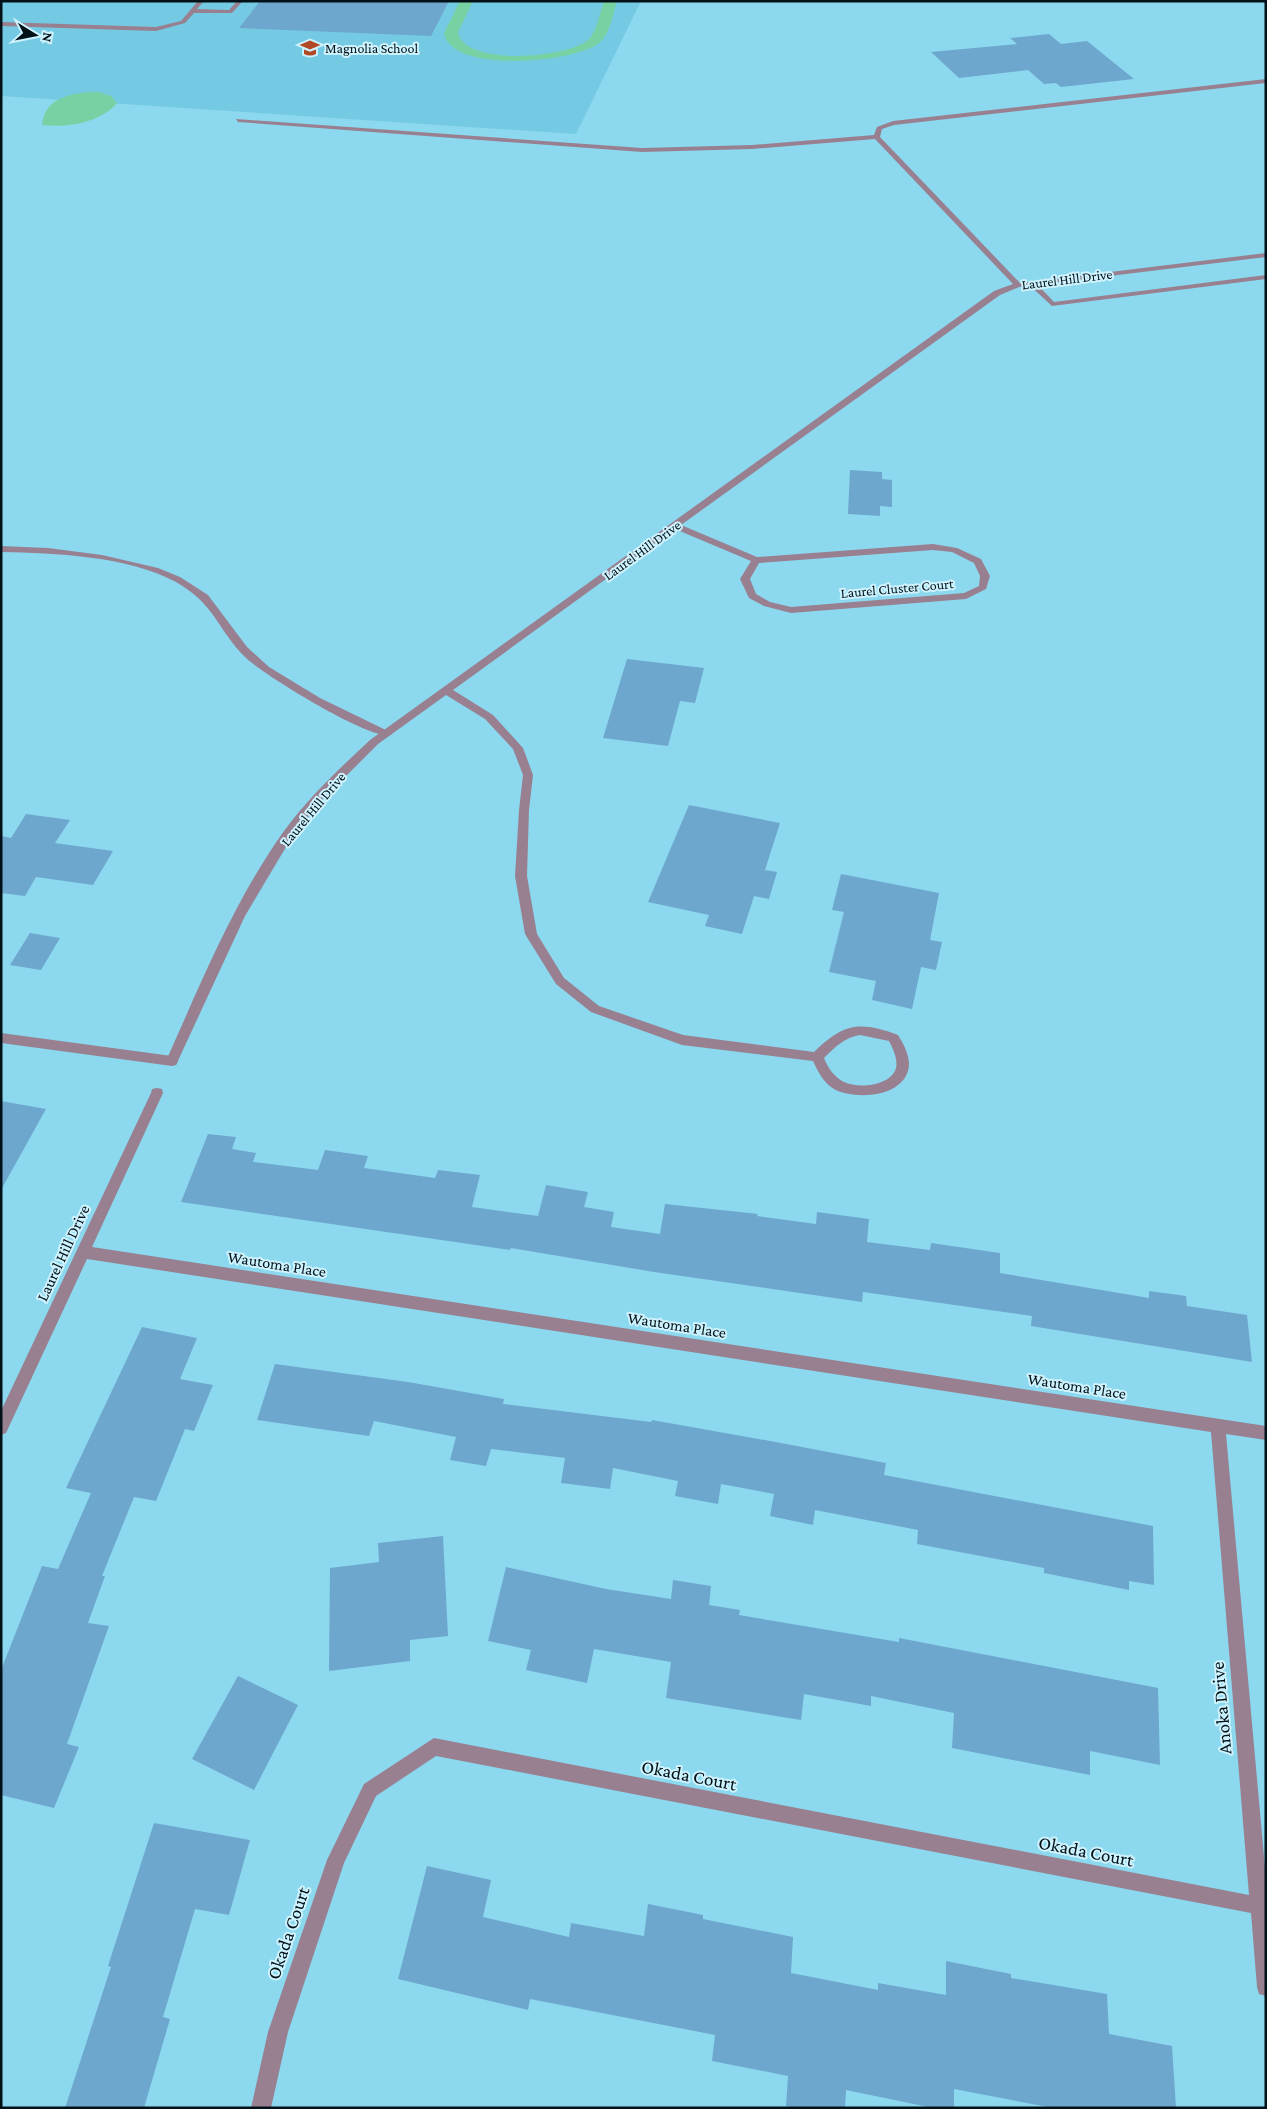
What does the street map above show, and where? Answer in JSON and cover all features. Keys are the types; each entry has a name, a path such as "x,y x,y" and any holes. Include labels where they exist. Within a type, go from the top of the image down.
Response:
{"street":[{"path":"1,24 156,29 184,22 201,1"},
{"path":"193,10 230,12 239,2"},
{"path":"1018,285 878,137 879,128 893,123 1266,81"},
{"path":"238,120 642,150 742,148 878,137"},
{"name":"Laurel Hill Drive","path":"1,1038 172,1061 237,919 288,834 328,786 387,733 997,293 1018,285 1032,283 1266,255"},
{"path":"1032,283 1052,304 1266,277"},
{"name":"Laurel Cluster Court","path":"675,526 756,560 932,547 954,550 978,561 985,576 983,586 966,596 790,610 767,604 752,596 746,579 756,560"},
{"path":"1,549 25,549 97,557 147,568 176,579 196,590 215,608 230,635 252,658 343,716 387,733"},
{"path":"446,690 489,717 518,748 528,775 524,810 521,876 531,934 560,981 595,1009 682,1040 816,1057"},
{"path":"852,1030 873,1030 894,1038 902,1055 901,1071 888,1085 860,1090 839,1086 826,1076 816,1057 832,1042 852,1030"},
{"name":"Laurel Hill Drive","path":"1,1428 157,1093"},
{"name":"Wautoma Place","path":"83,1252 1266,1432"},
{"name":"Anoka Drive","path":"1218,1425 1262,1907 1266,1987"},
{"name":"Okada Court","path":"261,2108 278,2032 336,1860 370,1790 434,1747 1262,1907"}],"shaded area":[{"name":"Magnolia School","path":"1,1 641,1 576,134 1,96"}],"green space":[{"path":"460,1 473,1 458,32 464,43 478,51 496,55 517,56 539,55 560,51 577,46 588,40 596,27 604,1 617,1 606,34 599,43 585,50 565,56 515,61 468,55 452,46 444,33"},
{"path":"99,92 111,96 117,103 102,115 92,120 72,125 42,125 44,115 55,102 71,95"}],"building":[{"path":"260,1 449,1 431,36 239,28"},
{"path":"1049,34 1061,44 1087,41 1134,79 1061,87 1056,83 1044,84 1028,70 959,78 931,52 1017,44 1010,38"},
{"path":"850,470 882,472 882,479 892,480 892,507 880,506 880,516 848,514"},
{"path":"627,659 704,668 695,703 680,701 668,746 603,738"},
{"path":"689,805 780,823 765,870 777,872 769,899 754,896 742,934 705,926 709,915 648,902"},
{"path":"26,814 70,820 55,843 113,851 93,885 36,877 25,896 1,893 1,836 11,838"},
{"path":"841,874 939,893 930,940 942,942 936,970 921,967 912,1009 872,1000 876,981 829,972 844,912 832,910"},
{"path":"30,933 60,938 41,970 10,965"},
{"path":"1,1101 46,1109 1,1190"},
{"path":"208,1134 236,1137 232,1149 256,1153 253,1162 318,1170 325,1150 368,1156 364,1168 435,1178 438,1170 480,1175 472,1207 538,1216 546,1185 588,1192 584,1207 614,1212 611,1227 660,1234 665,1204 758,1214 757,1216 816,1224 817,1212 869,1219 867,1242 930,1250 931,1243 1000,1253 1000,1273 1149,1298 1149,1291 1186,1296 1187,1306 1247,1315 1252,1362 1031,1326 1032,1316 863,1292 862,1302 654,1272 511,1248 510,1250 181,1202"},
{"path":"142,1327 197,1338 180,1379 213,1385 194,1431 185,1429 156,1501 134,1497 102,1576 105,1576 88,1623 109,1626 67,1744 79,1747 54,1808 1,1795 1,1670 42,1566 58,1569 91,1493 66,1488"},
{"path":"275,1364 408,1382 504,1399 503,1404 651,1422 652,1420 781,1443 886,1463 884,1475 1153,1526 1154,1585 1129,1581 1129,1590 1044,1573 1044,1568 917,1544 918,1530 815,1510 813,1525 770,1516 774,1494 721,1484 718,1504 675,1496 678,1481 613,1468 610,1489 561,1483 565,1458 491,1449 486,1466 450,1460 456,1437 374,1421 369,1436 257,1420"},
{"path":"443,1536 448,1636 410,1640 410,1661 329,1671 330,1568 379,1562 378,1543"},
{"path":"506,1567 606,1589 671,1599 673,1580 711,1586 709,1605 740,1610 739,1615 899,1642 899,1638 1158,1688 1160,1765 1090,1751 1090,1775 952,1748 954,1713 871,1696 871,1706 804,1694 801,1720 666,1698 671,1662 594,1649 587,1683 526,1670 531,1650 488,1641"},
{"path":"238,1676 298,1705 254,1790 192,1759"},
{"path":"154,1823 250,1840 229,1915 195,1909 163,2017 170,2019 144,2108 65,2108 111,1967 108,1966"},
{"path":"427,1866 491,1880 483,1917 569,1937 571,1923 644,1936 648,1904 703,1915 703,1919 793,1937 791,1973 878,1990 878,1983 946,1995 946,1961 1011,1974 1011,1978 1107,1994 1109,2034 1172,2046 1176,2108 1053,2108 954,2089 954,2108 933,2108 846,2090 845,2108 798,2108 786,2106 788,2076 712,2061 715,2035 530,1999 528,2010 398,1979"}],"place":[{"name":"Magnolia School","path":"310,48"}]}
